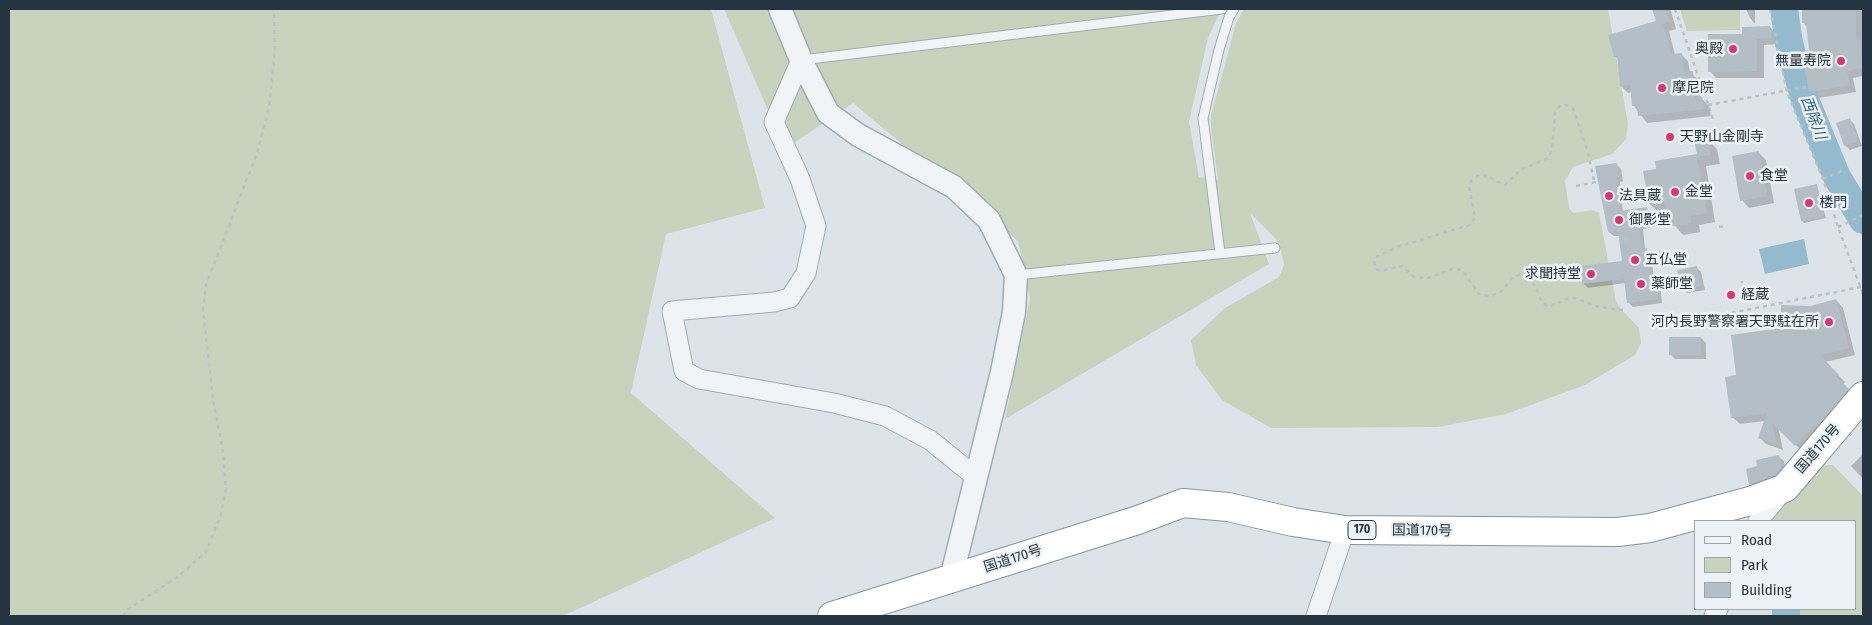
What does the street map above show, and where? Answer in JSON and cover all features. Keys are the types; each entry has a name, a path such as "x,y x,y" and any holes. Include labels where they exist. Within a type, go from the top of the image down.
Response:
{"highway":[{"name":"国道170号","path":"832,616 1138,520 1183,503 1228,507 1293,522 1345,530 1618,532 1650,528 1750,501 1785,488 1863,396"}],"street":[{"path":"780,9 801,60 828,113 858,135 954,187 989,220 1016,275 1010,330 951,579"},
{"path":"801,60 774,122 800,178 816,226 806,273 790,298 672,311 684,372 699,379 834,403 885,416 930,440 976,476"},
{"path":"1759,520 1785,488"},
{"path":"1316,616 1345,530"}],"lane":[{"path":"801,60 1222,9"},
{"path":"1220,253 1203,118 1219,50 1229,17 1234,9"},
{"path":"1016,275 1053,273 1275,248"}],"path":[{"path":"123,616 126,610 176,578 206,552 221,514 226,488 223,452 212,390 203,310 206,285 257,153 269,108 275,50 274,9"},
{"path":"1675,9 1713,119"},
{"path":"1770,9 1787,92 1823,179 1838,227 1863,294"},
{"path":"1708,105 1806,87"},
{"path":"1576,186 1595,181 1584,137 1573,108 1567,105 1560,106 1555,112 1552,150 1548,158 1520,170 1506,185 1479,175 1468,186 1475,217 1470,225 1397,247 1378,256 1374,261 1376,269 1381,271 1402,266 1414,277 1428,278 1453,269 1462,270 1479,294 1490,296 1500,293 1513,277 1528,272 1542,302 1548,307 1572,296 1599,307 1624,310"},
{"path":"1823,179 1842,171"},
{"path":"1821,199 1829,198"},
{"path":"1838,227 1863,215"},
{"path":"1719,228 1724,226"},
{"path":"1625,237 1626,242"},
{"path":"1659,252 1665,251"},
{"path":"1661,286 1666,285"},
{"path":"1661,327 1861,288"}],"green space":[{"path":"9,9 711,9 765,208 666,234 631,393 775,518 563,616 9,616"},
{"path":"724,9 1222,9 1208,38 1189,122 1199,177 1218,180 1211,116 1236,23 1244,9 1608,9 1628,124 1626,139 1612,154 1573,167 1565,181 1569,208 1573,213 1593,210 1599,213 1616,301 1639,328 1641,343 1635,355 1585,385 1506,414 1438,427 1271,428 1222,400 1196,365 1191,340 1225,308 1279,277 1284,265 1281,249 1276,239 1250,213 1269,264 1005,419 1030,298 1018,241 853,103 785,149"},
{"path":"1680,9 1740,9 1740,30 1687,31"},
{"path":"1833,465 1863,496 1863,616 1783,616 1781,610 1857,610 1857,520 1766,520 1816,466"}],"water":[{"path":"1804,239 1809,264 1765,274 1759,249"}],"building":[{"path":"1652,9 1666,9 1670,22 1663,24 1671,54 1682,53 1684,72 1693,71 1695,98 1702,97 1704,109 1638,116 1637,106 1632,106 1630,85 1620,86 1617,56 1614,57 1608,35 1656,21"},
{"path":"1802,9 1856,9 1856,40 1860,39 1863,68 1847,71 1850,85 1809,92 1801,52 1809,50 1806,23 1802,23"},
{"name":"奥殿","path":"1770,26 1771,38 1757,39 1757,71 1708,72 1708,34 1742,34 1742,27"},
{"path":"1850,118 1858,141 1844,146 1836,123"},
{"name":"金堂","path":"1708,138 1711,155 1697,157 1707,213 1690,216 1691,223 1672,226 1671,219 1667,220 1664,202 1649,204 1643,171 1656,169 1655,161 1697,154 1694,141"},
{"name":"食堂","path":"1759,151 1767,196 1740,201 1732,156"},
{"path":"1617,163 1619,177 1616,178 1620,211 1647,207 1649,223 1639,225 1642,249 1647,248 1650,275 1652,278 1656,277 1658,299 1627,303 1624,279 1582,284 1580,266 1622,261 1618,231 1608,232 1595,166"},
{"name":"楼門","path":"1817,184 1824,216 1801,221 1794,189"},
{"path":"1697,266 1701,286 1681,289 1677,270"},
{"path":"1836,299 1849,348 1820,355 1849,389 1816,427 1814,426 1795,446 1772,423 1777,444 1758,438 1767,413 1731,418 1725,377 1736,375 1731,335 1781,328 1781,305 1810,306"},
{"path":"1669,337 1701,337 1701,355 1669,355"},
{"path":"1779,455 1782,467 1777,473 1749,485 1746,469 1757,466 1756,460"}],"waterway":[{"name":"西除川","path":"1784,9 1789,43 1804,97 1837,177 1863,220"},
{"name":"西除川","path":"1786,610 1786,616"}],"place":[{"name":"奥殿","path":"1733,49"},
{"name":"無量寿院","path":"1841,61"},
{"name":"摩尼院","path":"1662,88"},
{"name":"天野山金剛寺","path":"1670,137"},
{"name":"食堂","path":"1750,176"},
{"name":"金堂","path":"1675,192"},
{"name":"法具蔵","path":"1609,196"},
{"name":"楼門","path":"1809,203"},
{"name":"御影堂","path":"1619,220"},
{"name":"五仏堂","path":"1635,260"},
{"name":"求聞持堂","path":"1591,274"},
{"name":"薬師堂","path":"1641,284"},
{"name":"経蔵","path":"1731,295"},
{"name":"河内長野警察署天野駐在所","path":"1829,322"}]}
